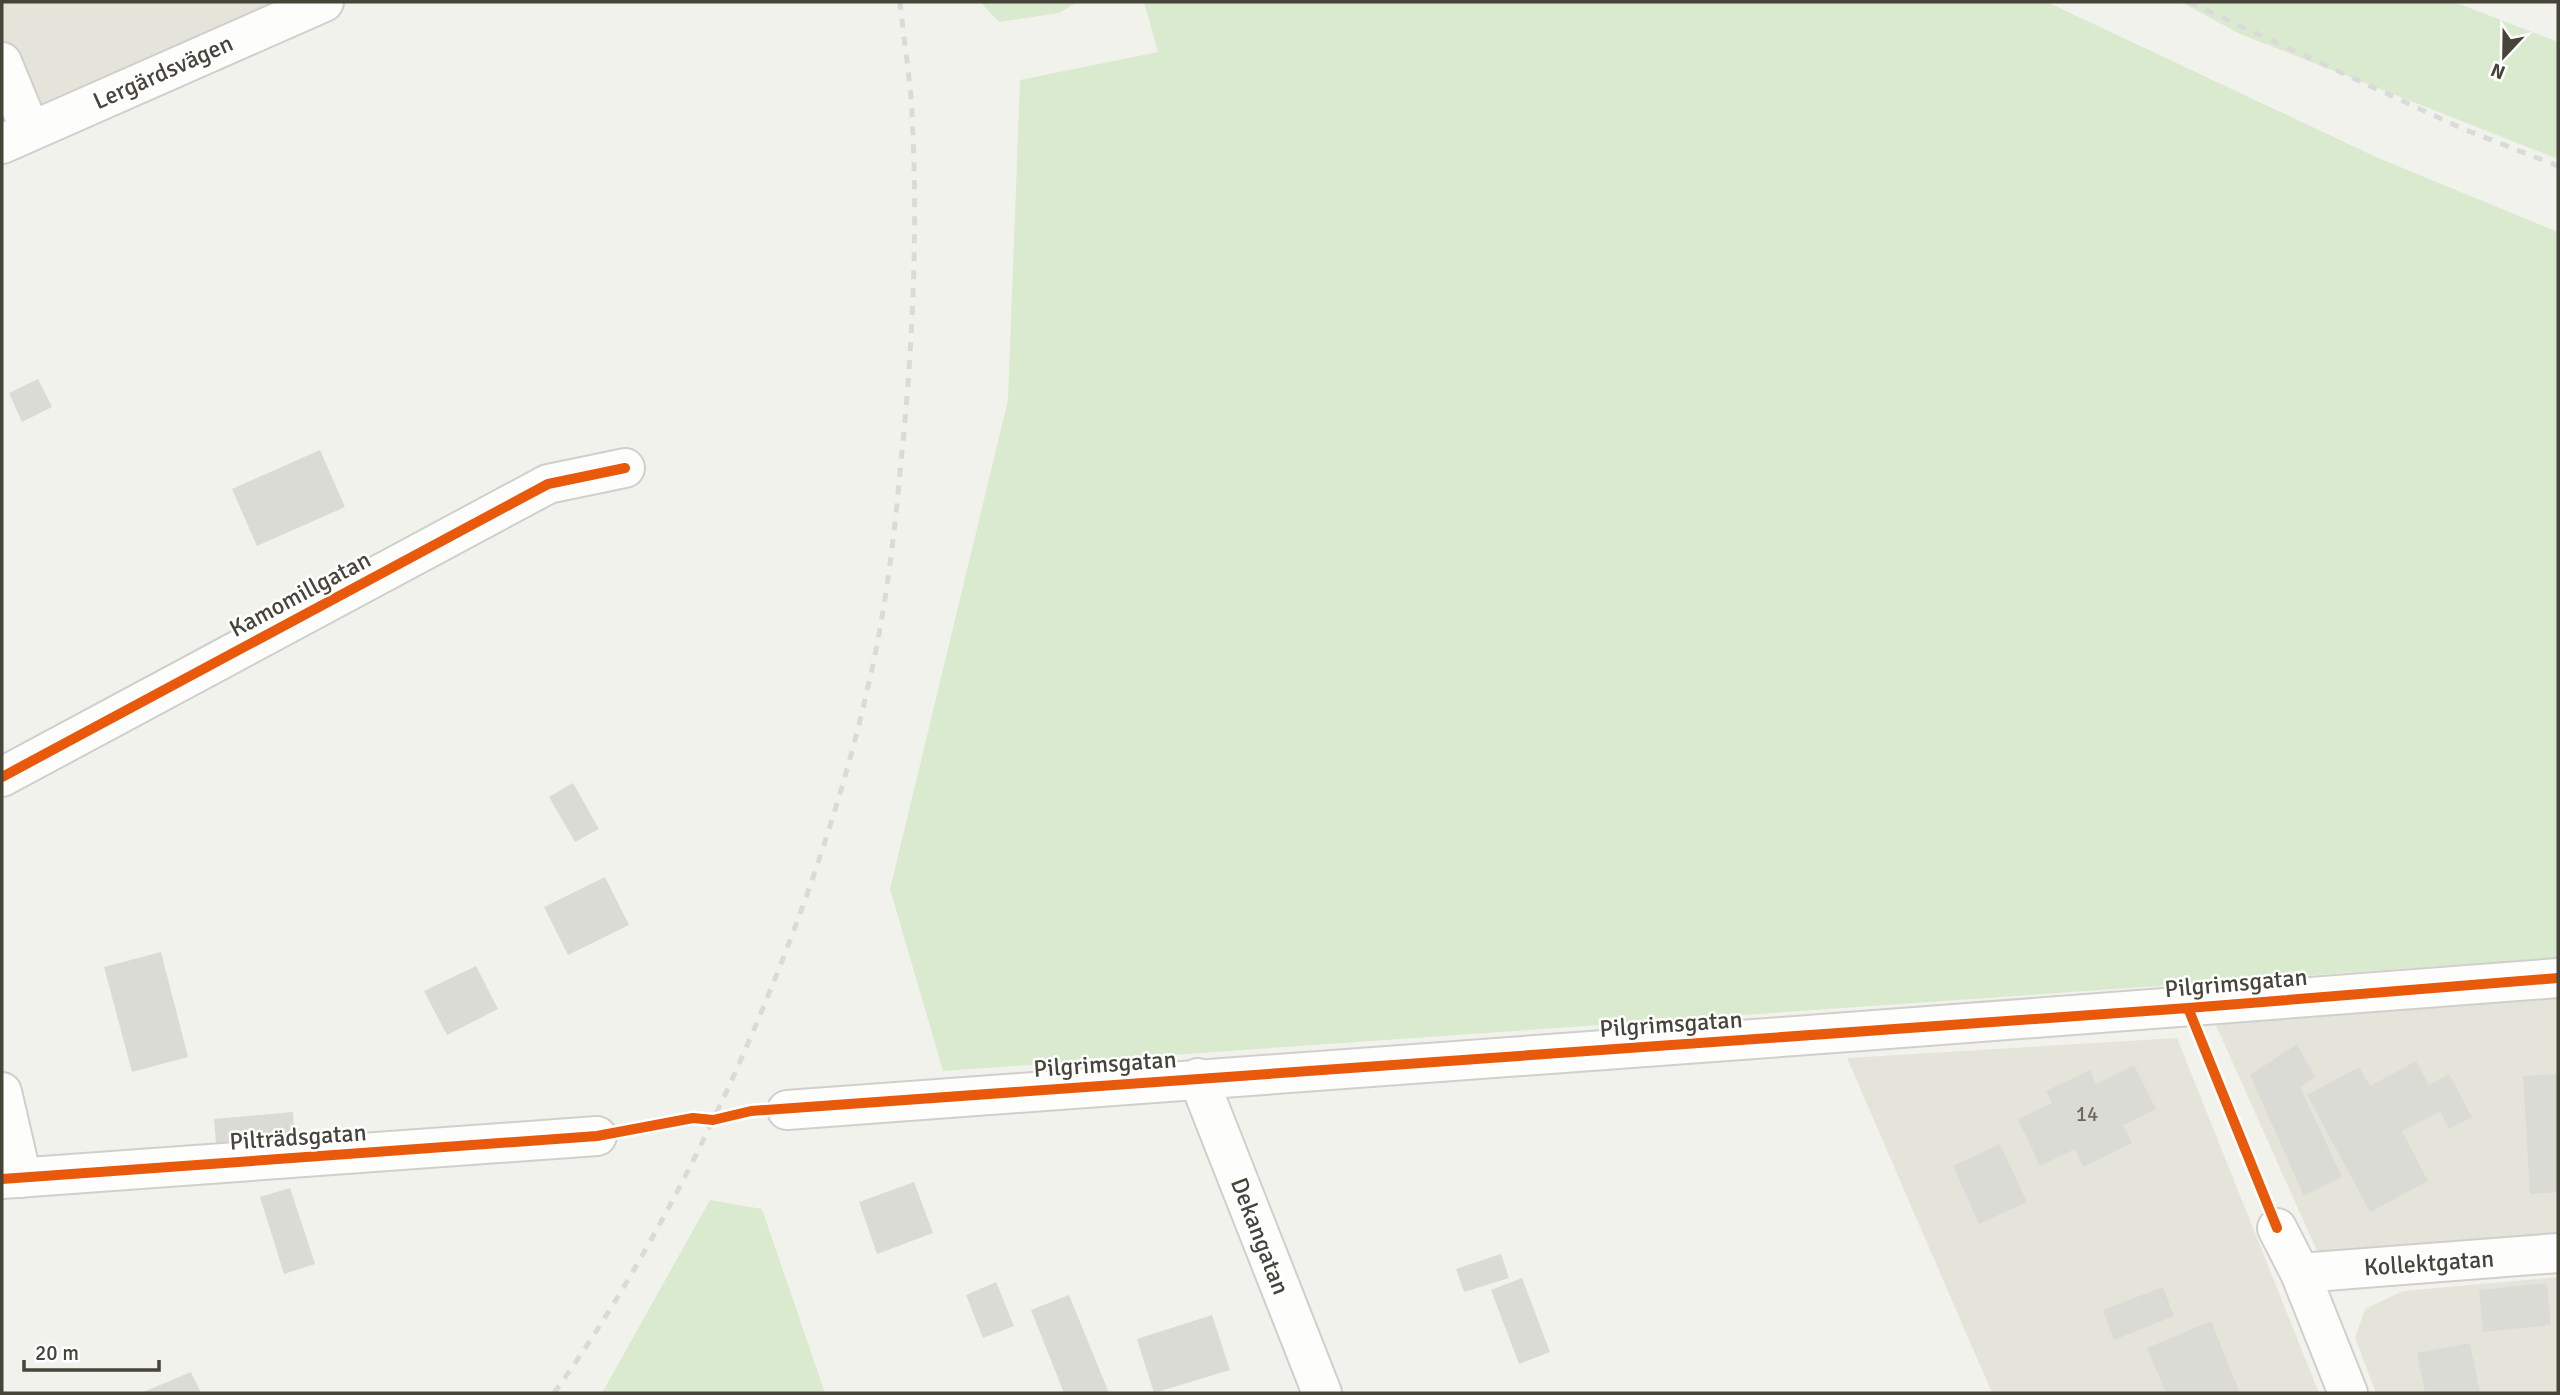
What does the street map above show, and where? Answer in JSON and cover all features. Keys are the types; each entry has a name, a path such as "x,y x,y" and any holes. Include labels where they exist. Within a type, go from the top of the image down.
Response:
{"street":[{"name":"Lergärdsvägen","path":"16,137 324,2"},
{"path":"2,62 16,137"},
{"name":"Kamomillgatan","path":"2,778 548,484 625,468"},
{"name":"Pilgrimsgatan","path":"787,1110 2161,1010 2558,978"},
{"name":"Dekangatan","path":"1198,1078 1322,1393"},
{"path":"2,1092 12,1178"},
{"name":"Pilträdsgatan","path":"12,1178 597,1136"},
{"path":"2277,1228 2300,1273 2348,1393"},
{"name":"Kollektgatan","path":"2300,1273 2558,1253"}],"shaded area":[{"path":"2,2 318,2 2,144"},
{"path":"2558,997 2558,1234 2317,1251 2214,1021"},
{"path":"2177,1038 2319,1393 1992,1393 1847,1058"},
{"path":"2558,1277 2558,1393 2376,1393 2355,1338 2365,1309 2403,1291"}],"green space":[{"path":"980,2 1078,2 1059,13 999,22"},
{"path":"1144,2 2047,2 2376,157 2558,232 2558,958 943,1071 890,889 1008,400 1020,80 1158,52"},
{"path":"2181,2 2454,2 2558,42 2558,159 2240,34"},
{"path":"710,1200 762,1209 825,1393 602,1393"}],"building":[{"path":"38,379 52,407 22,422 9,393"},
{"path":"320,450 345,507 257,546 232,489"},
{"path":"573,783 599,829 575,842 549,797"},
{"path":"605,877 629,925 568,955 544,907"},
{"path":"161,952 188,1057 132,1072 104,967"},
{"path":"476,966 498,1009 447,1035 424,991"},
{"path":"2297,1044 2315,1077 2300,1087 2342,1177 2304,1196 2250,1075"},
{"path":"2416,1061 2429,1085 2449,1074 2472,1117 2449,1129 2440,1112 2402,1131 2428,1181 2370,1212 2307,1095 2359,1067 2370,1086"},
{"path":"2134,1065 2156,1109 2123,1125 2132,1143 2083,1167 2075,1149 2040,1166 2018,1119 2052,1103 2046,1091 2090,1070 2096,1084"},
{"path":"2558,1074 2558,1192 2530,1194 2523,1076"},
{"path":"293,1112 295,1148 217,1154 214,1119"},
{"path":"2000,1144 2027,1202 1979,1224 1953,1166"},
{"path":"914,1182 933,1233 877,1254 859,1202"},
{"path":"290,1188 315,1264 284,1274 260,1197"},
{"path":"1501,1254 1509,1278 1464,1292 1456,1269"},
{"path":"1522,1278 1550,1352 1519,1364 1491,1290"},
{"path":"996,1282 1014,1326 983,1338 966,1295"},
{"path":"2547,1283 2551,1325 2483,1332 2479,1290"},
{"path":"2163,1287 2174,1316 2114,1340 2103,1310"},
{"path":"1069,1295 1109,1393 1064,1393 1031,1310"},
{"path":"1212,1315 1230,1370 1154,1393 1137,1339"},
{"path":"2211,1321 2240,1393 2166,1393 2147,1348"},
{"path":"2470,1343 2480,1393 2425,1393 2417,1353"},
{"path":"191,1372 201,1393 141,1393"}],"railway":[{"path":"554,1393 605,1317 652,1238 735,1073 796,925 831,824 860,721 877,645 889,571 905,425 911,332 913,144 911,97 900,2"},
{"path":"2189,2 2461,128 2558,166"}],"cycle path":[{"path":"2,777 548,484 625,468"},
{"path":"2,1179 597,1136 693,1118 713,1120 751,1111 2188,1008 2558,978"},
{"path":"2188,1008 2277,1228"}]}
